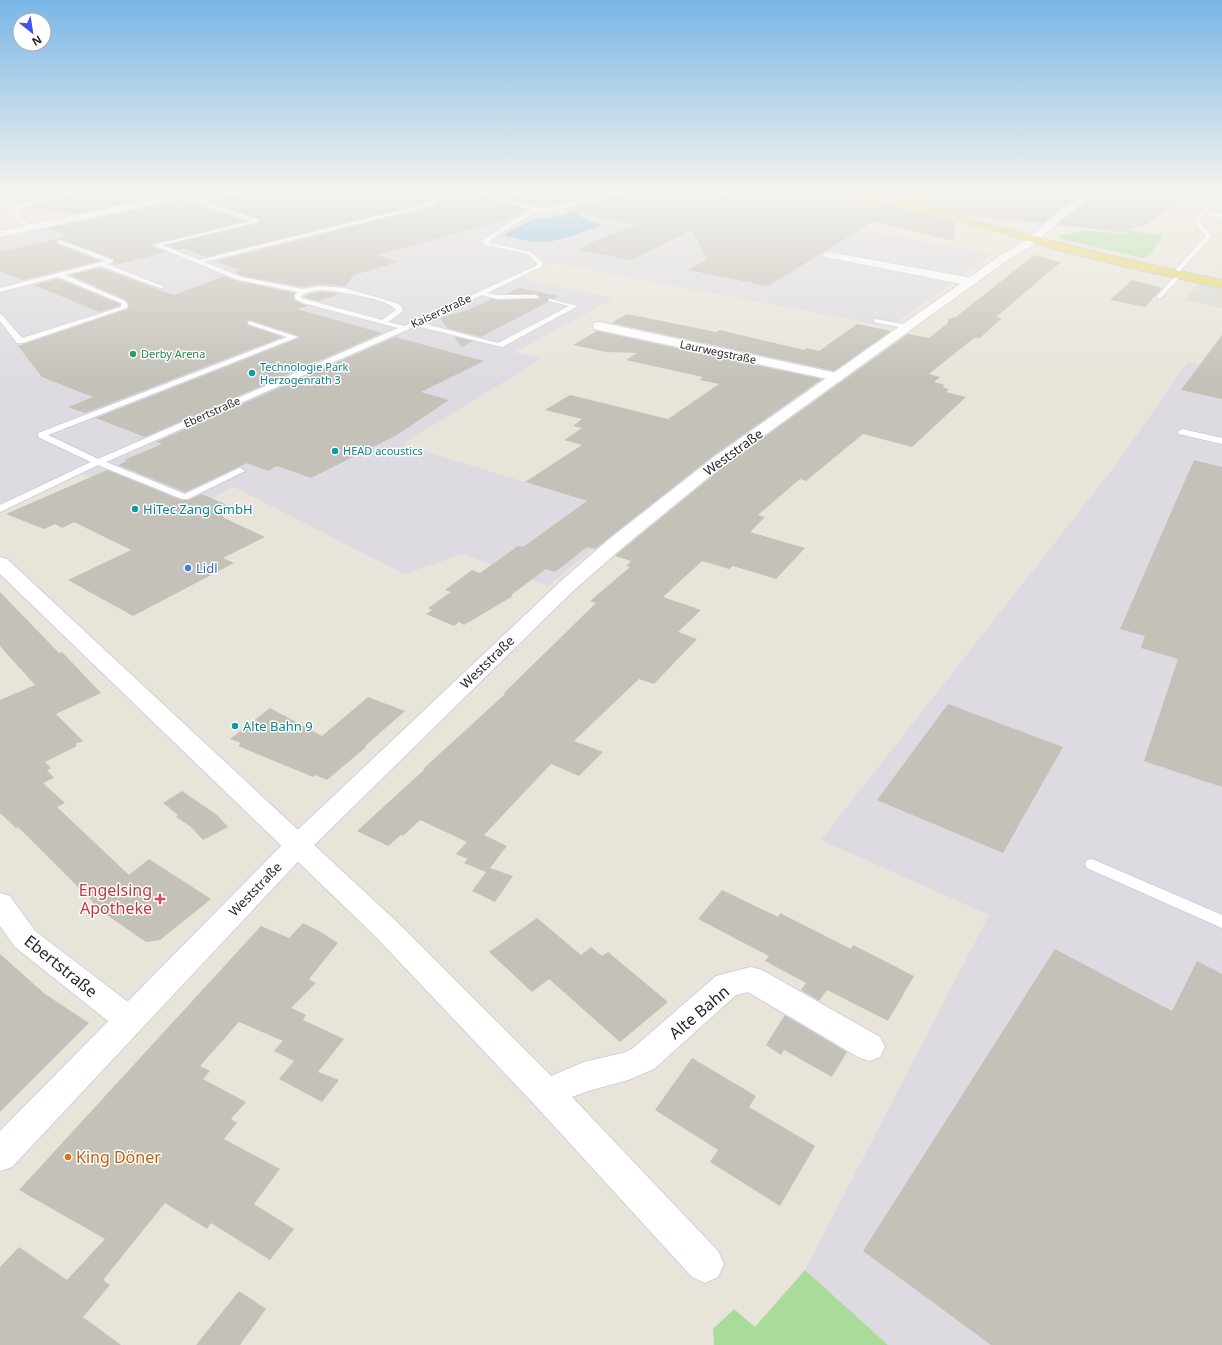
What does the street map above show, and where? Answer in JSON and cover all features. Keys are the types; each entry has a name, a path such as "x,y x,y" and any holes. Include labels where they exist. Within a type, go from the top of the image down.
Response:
{"main road":[{"path":"1090,255 1222,284"}],"street":[{"path":"829,255 972,282"},
{"name":"Weststraße","path":"0,1155 297,846 488,661 615,544 720,460 1011,255"},
{"name":"Laurwegstraße","path":"599,326 837,378"},
{"path":"0,563 46,605 169,725 381,924 546,1093 705,1264"},
{"name":"Ebertstraße","path":"0,904 25,939 130,1020"},
{"name":"Alte Bahn","path":"546,1093 584,1078 628,1066 643,1059 727,985 752,979 870,1047"}],"lane":[{"path":"0,290 112,261 95,255"},
{"path":"180,255 240,279 302,291 335,288 394,304 399,307 400,310 383,322"},
{"path":"198,262 227,255"},
{"name":"Kaiserstraße","path":"405,328 538,267 540,263 531,255"},
{"path":"1159,297 1179,275 1178,270 1192,255"},
{"path":"101,264 162,287"},
{"path":"0,316 20,341 124,308 125,305 123,302 59,275"},
{"path":"302,291 298,295 298,299 405,328"},
{"path":"480,293 497,297 536,297"},
{"path":"414,323 499,345 575,306 550,300"},
{"path":"876,321 907,327"},
{"path":"240,471 184,498 98,462 41,435 294,337 250,323"},
{"name":"Ebertstraße","path":"0,509 98,462 405,328"},
{"path":"1182,432 1222,441"},
{"path":"1092,864 1222,922"}],"shaded area":[{"path":"0,255 991,255 890,327 553,263 529,270 514,277 615,298 515,352 541,359 403,444 632,516 548,586 463,554 404,574 234,487 175,515 74,470 0,505"},
{"path":"1202,280 1222,284 1222,308 1184,300"},
{"path":"1188,362 1222,369 1222,1345 888,1345 805,1270 989,915 821,840 1115,466"}],"green space":[{"path":"1130,255 1149,255 1144,258"},
{"path":"805,1270 888,1345 714,1345 713,1329 734,1309 755,1327"}],"building":[{"path":"0,255 84,255 100,261 23,280 0,271"},
{"path":"102,255 156,255 115,265 111,264 114,263 114,259"},
{"path":"200,255 215,255 206,257"},
{"path":"241,255 378,255 398,262 354,275 345,286 319,284 303,287 242,276 234,272 240,270 216,261"},
{"path":"602,255 642,255 631,260"},
{"path":"705,255 819,255 768,286 688,270 707,259"},
{"path":"1034,255 1061,262 996,317 1002,318 980,338 974,338 929,374 940,377 934,382 945,385 942,387 949,389 946,392 966,397 912,447 863,434 806,481 800,479 758,515 765,517 750,532 805,548 776,579 733,566 729,569 702,561 663,597 701,610 678,632 697,639 654,684 639,679 574,741 603,752 579,776 551,764 484,835 507,846 490,868 513,876 495,902 472,891 486,872 464,863 468,859 456,854 467,842 420,820 403,836 401,835 388,846 357,831 505,694 504,693 596,603 590,601 630,567 626,566 631,561 615,556 623,549 727,464 908,334 929,338 948,323 948,319 956,317"},
{"path":"100,268 174,295 224,276 238,281 295,293 294,300 307,306 297,309 382,333 145,437 96,418 299,338 299,336 248,320 248,325 283,337 85,413 68,407 93,397 42,377 18,346 127,309 129,304 126,300 70,275"},
{"path":"58,279 120,304 120,306 99,312 34,285"},
{"path":"1132,280 1162,288 1145,307 1110,300"},
{"path":"519,288 559,296 554,299 548,298 548,302 481,337 447,328 440,318 467,310 492,299 540,298 536,294 506,294"},
{"path":"319,292 339,294 319,301 303,297"},
{"path":"627,314 716,332 720,330 804,350 807,348 819,351 857,324 891,331 834,371 611,323"},
{"path":"597,331 822,379 713,456 595,549 587,547 555,572 546,569 511,595 513,596 464,625 459,622 454,626 426,614 432,610 428,608 451,592 445,590 472,570 480,573 518,546 523,547 587,501 525,482 582,445 564,440 582,428 573,426 582,419 545,410 570,395 668,419 719,384 700,380 703,377 626,360 637,353 606,352 573,345"},
{"path":"1222,335 1222,399 1181,390"},
{"path":"395,337 484,361 421,392 449,400 397,435 311,478 277,466 268,471 247,463 185,492 118,465 127,461 124,460 162,444 156,442"},
{"path":"454,337 473,341 462,347"},
{"path":"1194,460 1222,467 1222,787 1144,761 1178,659 1141,648 1145,636 1120,629"},
{"path":"107,470 181,500 189,500 202,494 238,510 222,517 265,537 223,558 234,563 133,616 68,580 131,550 74,522 62,528 55,524 44,529 6,514"},
{"path":"0,592 59,653 62,652 101,693 56,714 83,741 75,744 77,746 45,762 51,768 47,770 54,778 43,783 65,803 57,807 129,875 149,859 211,899 160,940 146,942 91,904 93,902 18,827 16,828 0,813 0,700 35,685 0,646"},
{"path":"368,697 405,711 327,780 315,775 313,777 238,746 241,743 230,739 270,708 322,736"},
{"path":"948,704 1063,747 1003,853 877,800"},
{"path":"182,791 217,815 228,827 203,840 190,826 176,817 178,815 163,803"},
{"path":"722,890 778,917 780,913 851,949 853,945 914,976 888,1021 827,990 819,1001 801,990 806,983 765,961 769,956 698,919"},
{"path":"537,918 581,955 591,947 602,956 608,952 668,1002 620,1042 549,979 532,992 489,952"},
{"path":"303,923 338,943 309,979 316,983 291,1008 306,1015 303,1020 344,1039 318,1072 339,1080 322,1102 279,1079 294,1061 274,1051 283,1041 239,1022 200,1066 210,1071 203,1079 246,1102 231,1119 237,1123 224,1139 280,1169 254,1204 294,1229 270,1260 211,1223 207,1229 165,1203 103,1280 110,1285 83,1317 121,1345 0,1345 0,1267 19,1247 67,1280 105,1239 19,1190 261,926 289,938"},
{"path":"1055,949 1172,1011 1197,961 1222,974 1222,1345 991,1345 863,1251"},
{"path":"0,954 45,994 89,1023 0,1112"},
{"path":"785,1015 847,1052 832,1077 784,1050 781,1055 766,1045"},
{"path":"692,1058 756,1096 749,1107 815,1146 780,1206 710,1162 718,1150 655,1110"},
{"path":"239,1291 266,1309 240,1345 196,1345"}],"place":[{"name":"Derby Arena","path":"133,354"},
{"name":"Technologie Park Herzogenrath 3","path":"252,373"},
{"name":"HEAD acoustics","path":"335,451"},
{"name":"HiTec Zang GmbH","path":"135,509"},
{"name":"Lidl","path":"188,568"},
{"name":"Alte Bahn 9","path":"235,726"},
{"name":"Engelsing Apotheke","path":"160,899"},
{"name":"King Döner","path":"68,1157"}]}
